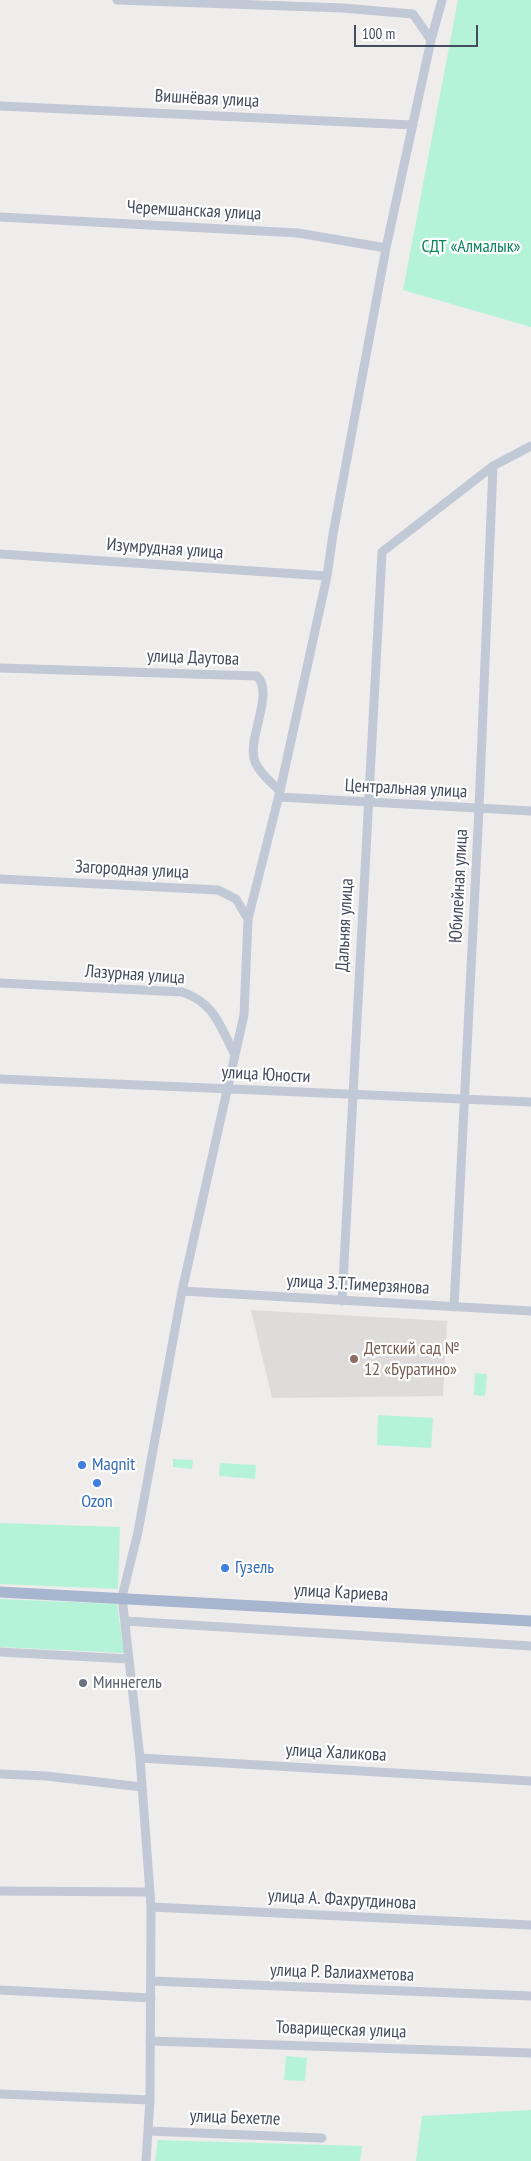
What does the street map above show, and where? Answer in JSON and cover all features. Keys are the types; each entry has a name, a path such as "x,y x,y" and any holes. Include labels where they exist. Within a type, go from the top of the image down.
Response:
{"main road":[{"name":"улица Кариева","path":"0,1592 531,1622"}],"street":[{"path":"117,0 343,8 413,14 431,40"},
{"path":"146,2161 150,2100 152,1907 140,1758 122,1598 138,1532 182,1291 244,1015 248,919 280,794 327,576 333,534 386,248 431,40 442,0"},
{"name":"Вишнёвая улица","path":"0,106 413,125"},
{"name":"Черемшанская улица","path":"0,217 298,233 386,248"},
{"path":"493,466 531,446"},
{"name":"Дальняя улица","path":"342,1301 382,552 493,466"},
{"name":"Юбилейная улица","path":"454,1307 480,809 493,466"},
{"name":"Изумрудная улица","path":"0,554 327,576"},
{"name":"улица Даутова","path":"0,668 257,676 264,687 254,747 255,762 280,794"},
{"name":"Центральная улица","path":"280,794 369,803 531,811"},
{"name":"Загородная улица","path":"0,879 218,890 236,899 248,919"},
{"name":"Лазурная улица","path":"0,983 182,992 197,996 207,1004 235,1055"},
{"name":"улица Юности","path":"0,1079 531,1102"},
{"name":"улица З.Т.Тимерзянова","path":"182,1291 531,1312"},
{"path":"125,1621 531,1646"},
{"path":"0,1652 129,1659"},
{"name":"улица Халикова","path":"140,1758 531,1781"},
{"path":"0,1774 46,1776 142,1787"},
{"path":"0,1891 150,1892"},
{"name":"улица А. Фахрутдинова","path":"152,1907 531,1925"},
{"name":"улица Р. Валиахметова","path":"151,1982 531,1996"},
{"path":"0,1990 151,1998"},
{"name":"Товарищеская улица","path":"150,2041 531,2053"},
{"path":"0,2094 150,2100"},
{"name":"улица Бехетле","path":"148,2131 322,2138"}],"shaded area":[{"name":"Детский сад № 12 «Буратино»","path":"251,1310 447,1321 443,1396 272,1398"}],"green space":[{"name":"СДТ «Алмалык»","path":"458,0 531,0 531,327 403,290"},
{"path":"475,1373 487,1374 485,1396 474,1395"},
{"path":"378,1415 433,1418 431,1448 377,1445"},
{"path":"173,1459 193,1460 192,1469 173,1467"},
{"path":"220,1463 256,1465 255,1479 219,1476"},
{"path":"0,1523 120,1527 118,1589 0,1584"},
{"path":"0,1599 117,1604 124,1653 0,1647"},
{"path":"286,2056 307,2058 305,2081 284,2080"},
{"path":"531,2110 531,2161 416,2161 422,2116"},
{"path":"158,2140 362,2146 360,2161 155,2161"}],"place":[{"name":"Детский сад № 12 «Буратино»","path":"354,1359"},
{"name":"Magnit","path":"82,1465"},
{"name":"Ozon","path":"97,1483"},
{"name":"Гузель","path":"225,1568"},
{"name":"Миннегель","path":"83,1683"}]}
